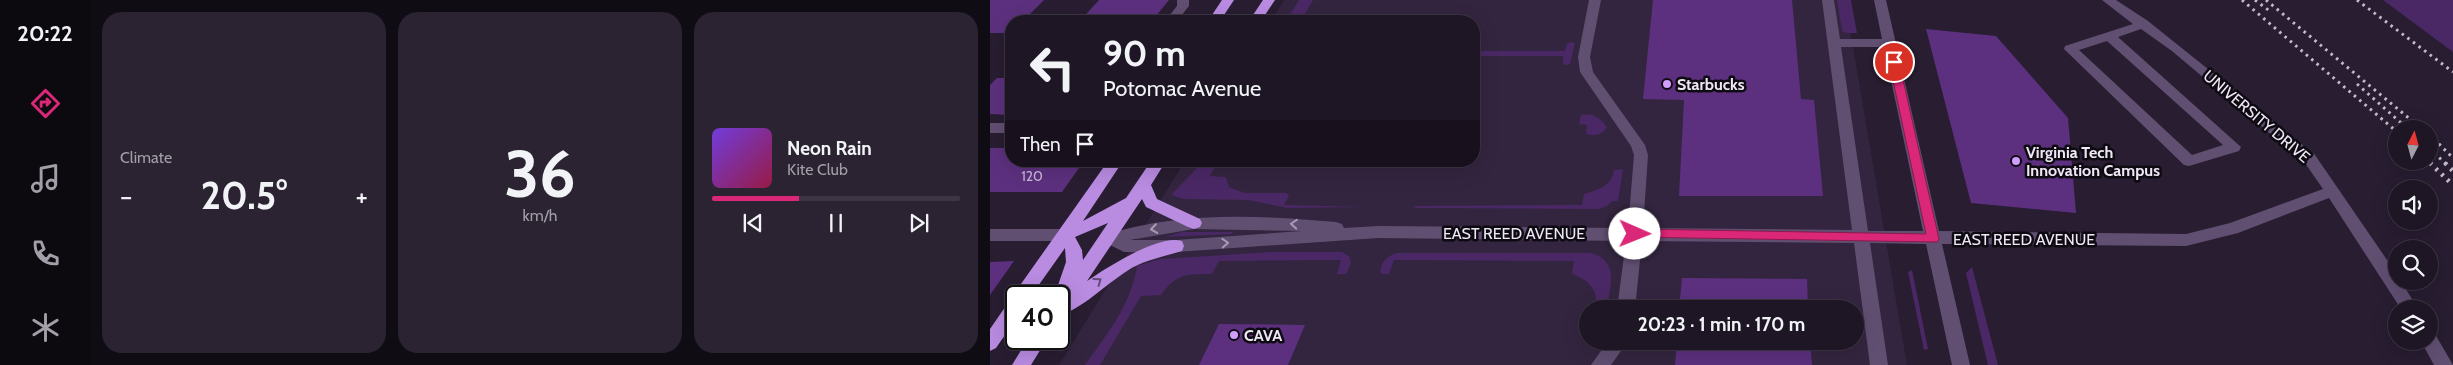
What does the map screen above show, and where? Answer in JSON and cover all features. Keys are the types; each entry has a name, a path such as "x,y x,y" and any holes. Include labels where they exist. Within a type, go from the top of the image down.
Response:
{"highway":[{"path":"1218,15 1228,0"},
{"path":"1259,15 1269,0"},
{"path":"1067,285 1076,260 1070,242 1112,167"},
{"path":"1070,294 1111,240 1133,200 1155,167"},
{"path":"1107,175 1102,202 1103,219 1111,240"},
{"path":"1143,184 1152,203 1194,223"},
{"path":"1030,285 1050,257 1133,200"},
{"path":"1070,242 1111,240"},
{"path":"1070,300 1123,264 1176,246"},
{"path":"990,342 1005,320"},
{"path":"1021,365 1031,350"}],"street":[{"path":"1176,15 1183,6 1183,0"},
{"path":"1595,0 1584,57 1587,72 1640,150 1641,161 1635,234 1627,300"},
{"path":"1828,0 1880,365"},
{"path":"1880,0 1961,365"},
{"name":"UNIVERSITY DRIVE","path":"2108,0 2144,24 2288,139 2310,159 2404,300"},
{"path":"2110,37 2234,147 2189,161 2070,49 2144,24"},
{"path":"1834,43 1890,43"},
{"path":"990,128 1005,128"},
{"name":"EAST REED AVENUE","path":"1111,240 1124,246 1176,246 1378,232 1933,239 2186,240 2232,229 2332,191"},
{"name":"EAST REED AVENUE","path":"1111,240 1132,232 1194,223 1281,223 1378,232"},
{"path":"990,235 1070,242"},
{"path":"1600,365 1612,350"},
{"path":"2435,350 2444,365"}],"shaded area":[{"path":"1284,0 1845,0 1907,365 1059,365 1181,167 1480,167 1480,15 1275,15"},
{"path":"1299,0 1313,0 1304,15 1290,15"},
{"path":"1837,0 1851,0 1857,33 1842,31"},
{"path":"2383,0 2453,0 2453,52"},
{"path":"1575,43 1570,64 1566,65 1563,64 1563,56 1480,56 1480,51 1565,51 1567,44"},
{"path":"1581,115 1596,117 1607,127 1598,134 1586,134 1587,125 1579,124"},
{"path":"1197,167 1215,167 1210,176 1226,177 1229,187 1244,193 1286,193 1289,195 1284,205 1365,207 1288,208 1248,200 1184,199 1171,195"},
{"path":"1623,169 1618,201 1612,201 1607,206 1598,209 1416,208 1412,206 1582,205 1584,194 1604,187 1613,175 1614,170"},
{"path":"1182,232 1233,232 1232,234 1166,237"},
{"path":"1274,252 1342,252 1349,256 1351,263 1346,274 1337,274 1341,260 1219,261 1212,274 1183,276 1172,282 1161,295 1141,296 1100,365 1085,365 1110,330 1124,306 1137,266 1161,259"},
{"path":"1397,253 1590,253 1606,261 1609,267 1611,283 1608,300 1597,300 1592,287 1583,279 1572,274 1574,261 1394,260 1389,274 1381,274 1381,266 1390,256"},
{"path":"1972,267 1998,365 1988,365 1966,273"},
{"path":"1912,270 1928,349 1924,350 1908,272"}],"building":[{"path":"990,0 1044,0 1029,15 1005,15 1005,33 990,33"},
{"path":"1099,0 1169,0 1157,15 1085,15"},
{"path":"1653,0 1792,0 1801,99 1814,100 1823,196 1679,196 1684,100 1643,99"},
{"name":"Virginia Tech Innovation Campus","path":"1926,29 1996,36 2068,118 2076,213 1971,203"},
{"path":"997,78 1005,78 1005,115 990,114 990,85"},
{"path":"990,148 1005,148 1005,167 1080,167 1062,192 990,192"},
{"path":"1014,261 990,295 990,262"},
{"path":"1682,278 1807,279 1808,300 1680,300"},
{"path":"1219,324 1305,325 1288,365 1199,365"},
{"path":"1676,350 1811,350 1812,365 1675,365"}],"railway":[{"path":"2242,0 2388,124"},
{"path":"2255,0 2271,12"},
{"path":"2266,0 2411,120"},
{"path":"2357,0 2453,72"},
{"path":"2357,84 2398,120"},
{"path":"2438,143 2453,158"},
{"path":"2438,156 2446,164"},
{"path":"2446,164 2453,171"},
{"path":"2437,170 2453,185"}],"place":[{"name":"Starbucks","path":"1667,84"},
{"name":"Virginia Tech Innovation Campus","path":"2016,161"},
{"name":"CAVA","path":"1234,335"}],"route":[{"path":"1635,234 1933,239 1894,62"}]}
